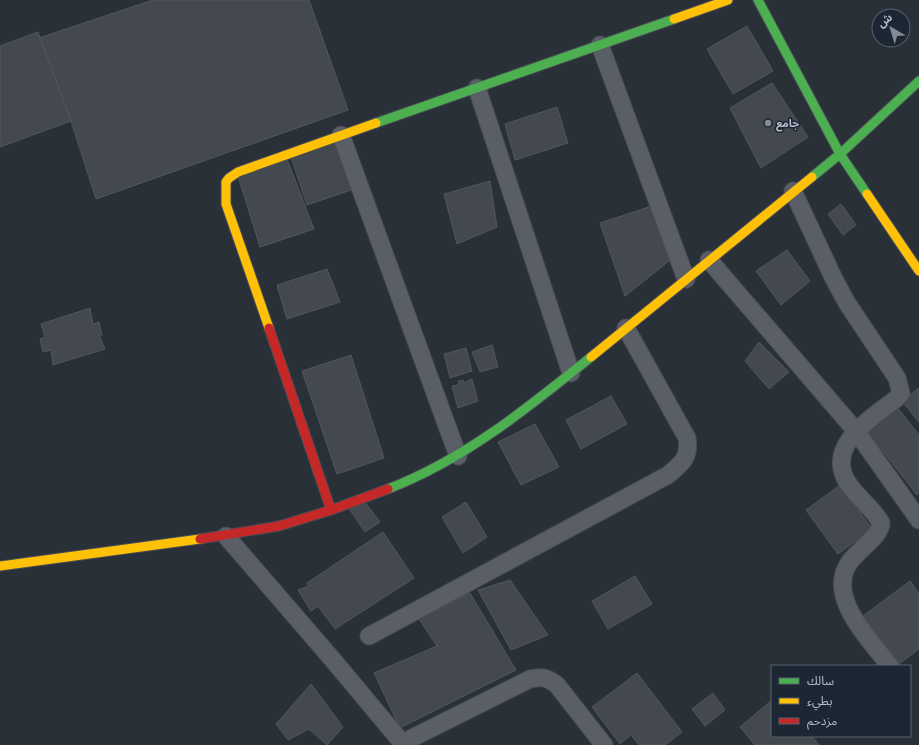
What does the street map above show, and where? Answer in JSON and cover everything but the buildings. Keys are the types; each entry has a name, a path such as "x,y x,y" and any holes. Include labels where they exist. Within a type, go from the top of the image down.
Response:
{"street":[{"path":"331,510 226,204 224,190 225,181 233,174 341,135 728,0"},
{"path":"758,0 840,154 919,270"},
{"path":"600,44 686,279"},
{"path":"0,566 226,536 279,526 331,510 401,484 458,456 535,402 571,373 793,190 840,154 919,81"},
{"path":"477,88 571,373"},
{"path":"341,135 458,456"},
{"path":"793,190 834,279 847,303 898,378 901,388 901,393 897,398 856,431 847,442 842,455 842,466 845,478 879,519 881,527 849,563 844,575 842,591 844,602 889,665"},
{"path":"709,260 856,431 919,520"},
{"path":"369,636 668,475 683,462 689,450 687,438 626,328"},
{"path":"226,536 334,660 403,744 530,679 540,677 549,679 557,685 604,745"}],"traffic: fast":[{"path":"758,0 840,154 867,194"},
{"path":"376,123 674,19"},
{"path":"812,177 840,154 919,81"},
{"path":"388,489 416,477 469,448 520,413 591,357"}],"traffic: slow":[{"path":"674,19 728,0"},
{"path":"269,328 226,204 226,182 238,172 376,123"},
{"path":"591,357 812,177"},
{"path":"867,194 919,271"},
{"path":"0,566 200,539"}],"traffic: jam":[{"path":"269,328 331,510"},
{"path":"200,539 279,526 331,510 388,489"}],"place":[{"name":"جامع","path":"768,123"}]}
